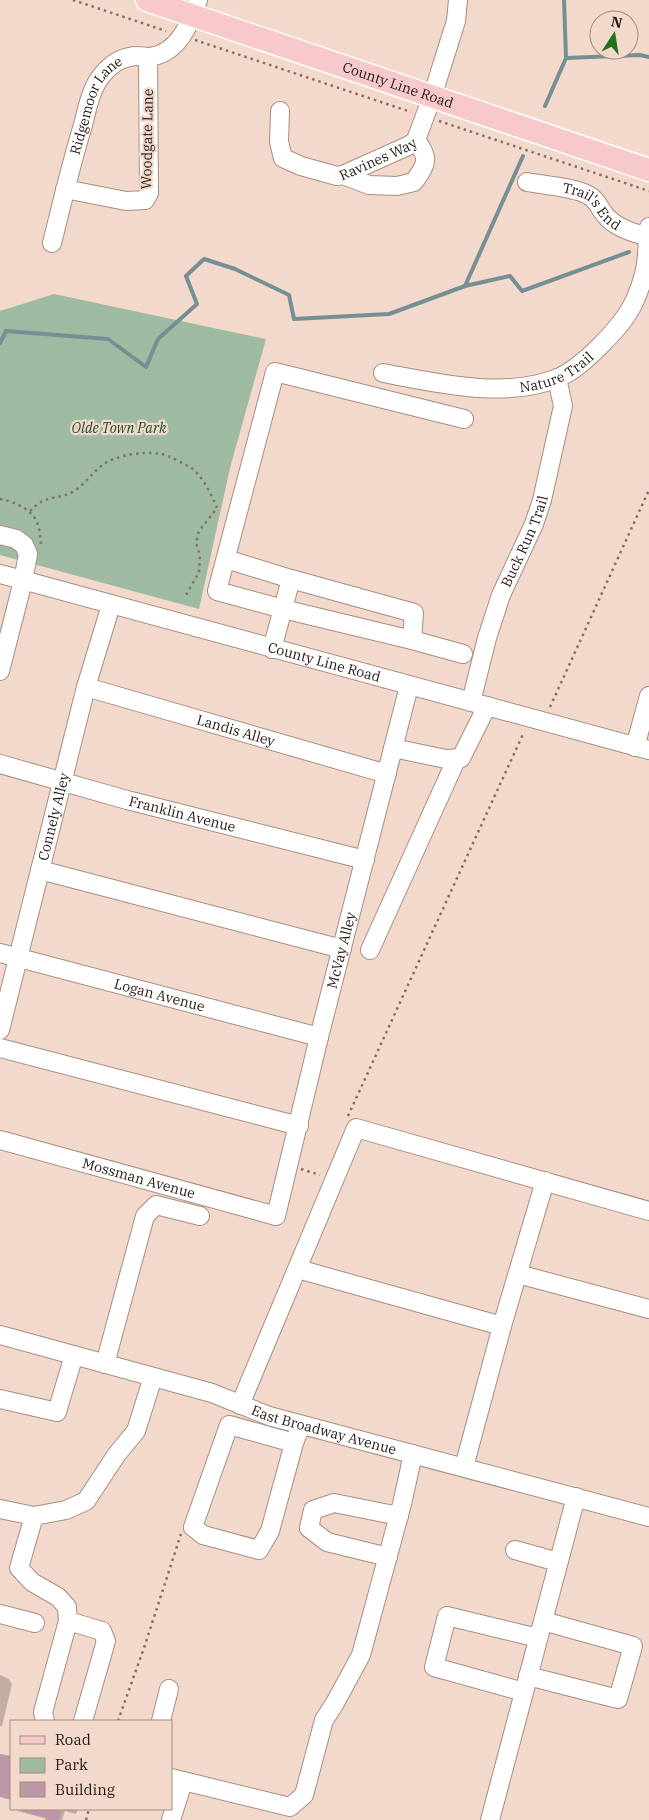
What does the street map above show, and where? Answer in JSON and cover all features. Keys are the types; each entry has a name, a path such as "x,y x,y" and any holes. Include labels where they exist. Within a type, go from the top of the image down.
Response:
{"main road":[{"name":"County Line Road","path":"147,0 196,8 428,107 649,170"}],"street":[{"name":"Ravines Way","path":"280,111 279,142 283,158 328,174 343,175 410,146 416,140 428,107 456,21 458,0"},
{"name":"Ridgemoor Lane","path":"52,243 91,97 100,77 114,63 124,58 163,54 178,42 196,8"},
{"name":"Woodgate Lane","path":"65,189 126,201 145,200 149,193 148,57"},
{"path":"343,175 369,185 398,186 414,182 425,165 425,152 416,140"},
{"name":"Trail's End","path":"527,182 589,195 596,201 610,220 626,230 648,231"},
{"name":"Nature Trail","path":"383,373 444,384 484,388 515,388 536,385 557,378 593,353 614,332 630,308 646,267 648,231"},
{"path":"463,654 217,591 275,372 464,419"},
{"name":"Buck Run Trail","path":"370,950 456,760 460,758 479,704 487,638 502,595 534,524 542,500 563,406 557,378"},
{"path":"0,534 16,539 24,545 28,554 0,671"},
{"path":"226,559 291,579 414,612 412,640"},
{"name":"County Line Road","path":"0,574 642,748"},
{"path":"272,649 291,579"},
{"name":"Connely Alley","path":"0,1030 86,686 111,605"},
{"name":"Landis Alley","path":"86,686 387,774"},
{"name":"McVay Alley","path":"276,1216 319,1037 409,686"},
{"path":"642,748 649,696"},
{"path":"393,748 456,760"},
{"name":"Franklin Avenue","path":"0,764 136,802 365,860"},
{"path":"40,870 342,949"},
{"name":"Logan Avenue","path":"0,953 319,1037"},
{"path":"0,1048 298,1126"},
{"path":"240,1405 356,1128 649,1211"},
{"name":"Mossman Avenue","path":"0,1140 276,1216"},
{"path":"464,1467 502,1326 545,1181"},
{"path":"105,1364 145,1216 156,1205 200,1216"},
{"path":"298,1269 502,1326"},
{"path":"518,1274 649,1309"},
{"name":"East Broadway Avenue","path":"0,1335 212,1393 269,1416 301,1425 649,1517"},
{"path":"0,1399 57,1412 74,1355"},
{"path":"0,1509 34,1516 66,1510 86,1501 117,1454 136,1431 153,1377"},
{"path":"294,1443 230,1425 193,1527 203,1535 259,1550 270,1531 294,1443 301,1425"},
{"path":"171,1820 178,1800 177,1780 290,1806 304,1795 324,1720 336,1703 361,1654 414,1454"},
{"path":"490,1820 576,1497"},
{"path":"388,1557 328,1542 309,1528 313,1510 334,1503 399,1516"},
{"path":"34,1516 19,1568 32,1582 58,1597 67,1607 68,1621 43,1712 45,1720"},
{"path":"516,1550 558,1562"},
{"path":"0,1614 35,1624"},
{"path":"447,1616 541,1629 633,1646 618,1699 434,1667 447,1616"},
{"path":"68,1621 102,1631 106,1641 83,1720"},
{"path":"161,1720 169,1688"}],"path":[{"path":"72,0 182,36 428,107 649,191"},
{"path":"30,511 36,505 49,498 67,495 76,490 92,473 109,461 132,454 163,454 190,468 202,480 217,508 199,531 196,543 200,555 199,572 186,595"},
{"path":"347,1117 526,726 548,712 649,490"},
{"path":"0,499 8,500 30,511 38,524 42,552"},
{"path":"289,1166 323,1176"},
{"path":"118,1720 183,1528"}],"green space":[{"name":"Olde Town Park","path":"54,294 266,339 230,468 199,609 0,555 0,311"}],"building":[{"path":"0,1754 10,1756 10,1800 0,1797"},
{"path":"23,1810 62,1810 59,1820 45,1820 46,1818 22,1812"}],"waterway":[{"path":"564,0 566,58"},
{"path":"545,106 566,58 640,55 649,57"},
{"path":"0,343 6,331 108,339 146,367 158,339 197,304 186,276 204,259 235,269 289,295 294,319 389,314 465,286 523,156"},
{"path":"465,286 510,276 522,291 629,252"}]}
